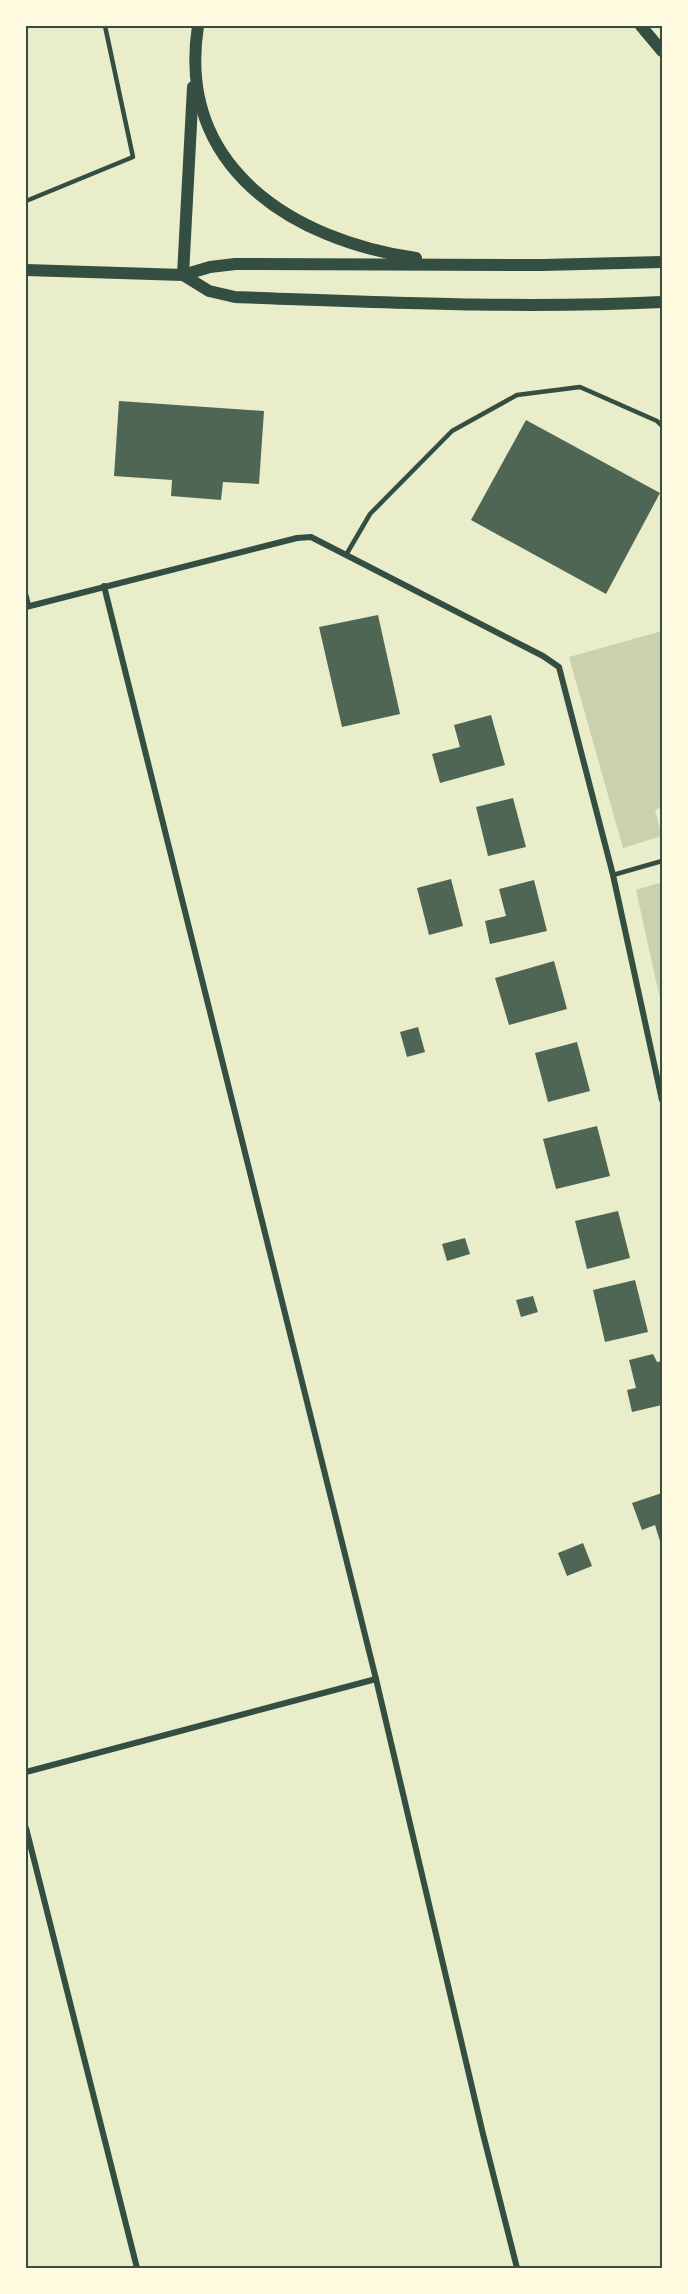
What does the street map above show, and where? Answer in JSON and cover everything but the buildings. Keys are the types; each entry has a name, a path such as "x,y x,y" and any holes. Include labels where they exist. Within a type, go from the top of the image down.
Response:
{"main road":[{"path":"183,274 198,26"},
{"path":"641,26 663,51"},
{"path":"195,46 200,100 209,127 237,174 256,194 300,223 350,243 407,257 470,265"},
{"path":"26,270 183,274 235,264 542,266 663,262"},
{"path":"183,274 209,291 234,297 480,306 663,302"}],"street":[{"path":"27,606 297,538 311,537 543,656 559,667 613,875 663,1100"},
{"path":"104,586 376,1679 483,2134 517,2268"},
{"path":"26,1772 376,1679"},
{"path":"26,1828 136,2268"}],"lane":[{"path":"26,201 133,157 105,26"},
{"path":"346,555 370,514 452,431 517,395 579,387 657,421 663,426"},
{"path":"26,594 27,606"},
{"path":"613,875 663,861"}],"green space":[{"path":"662,631 662,807 655,810 662,836 623,848 569,657"},
{"path":"662,882 662,1008 636,890"}]}
